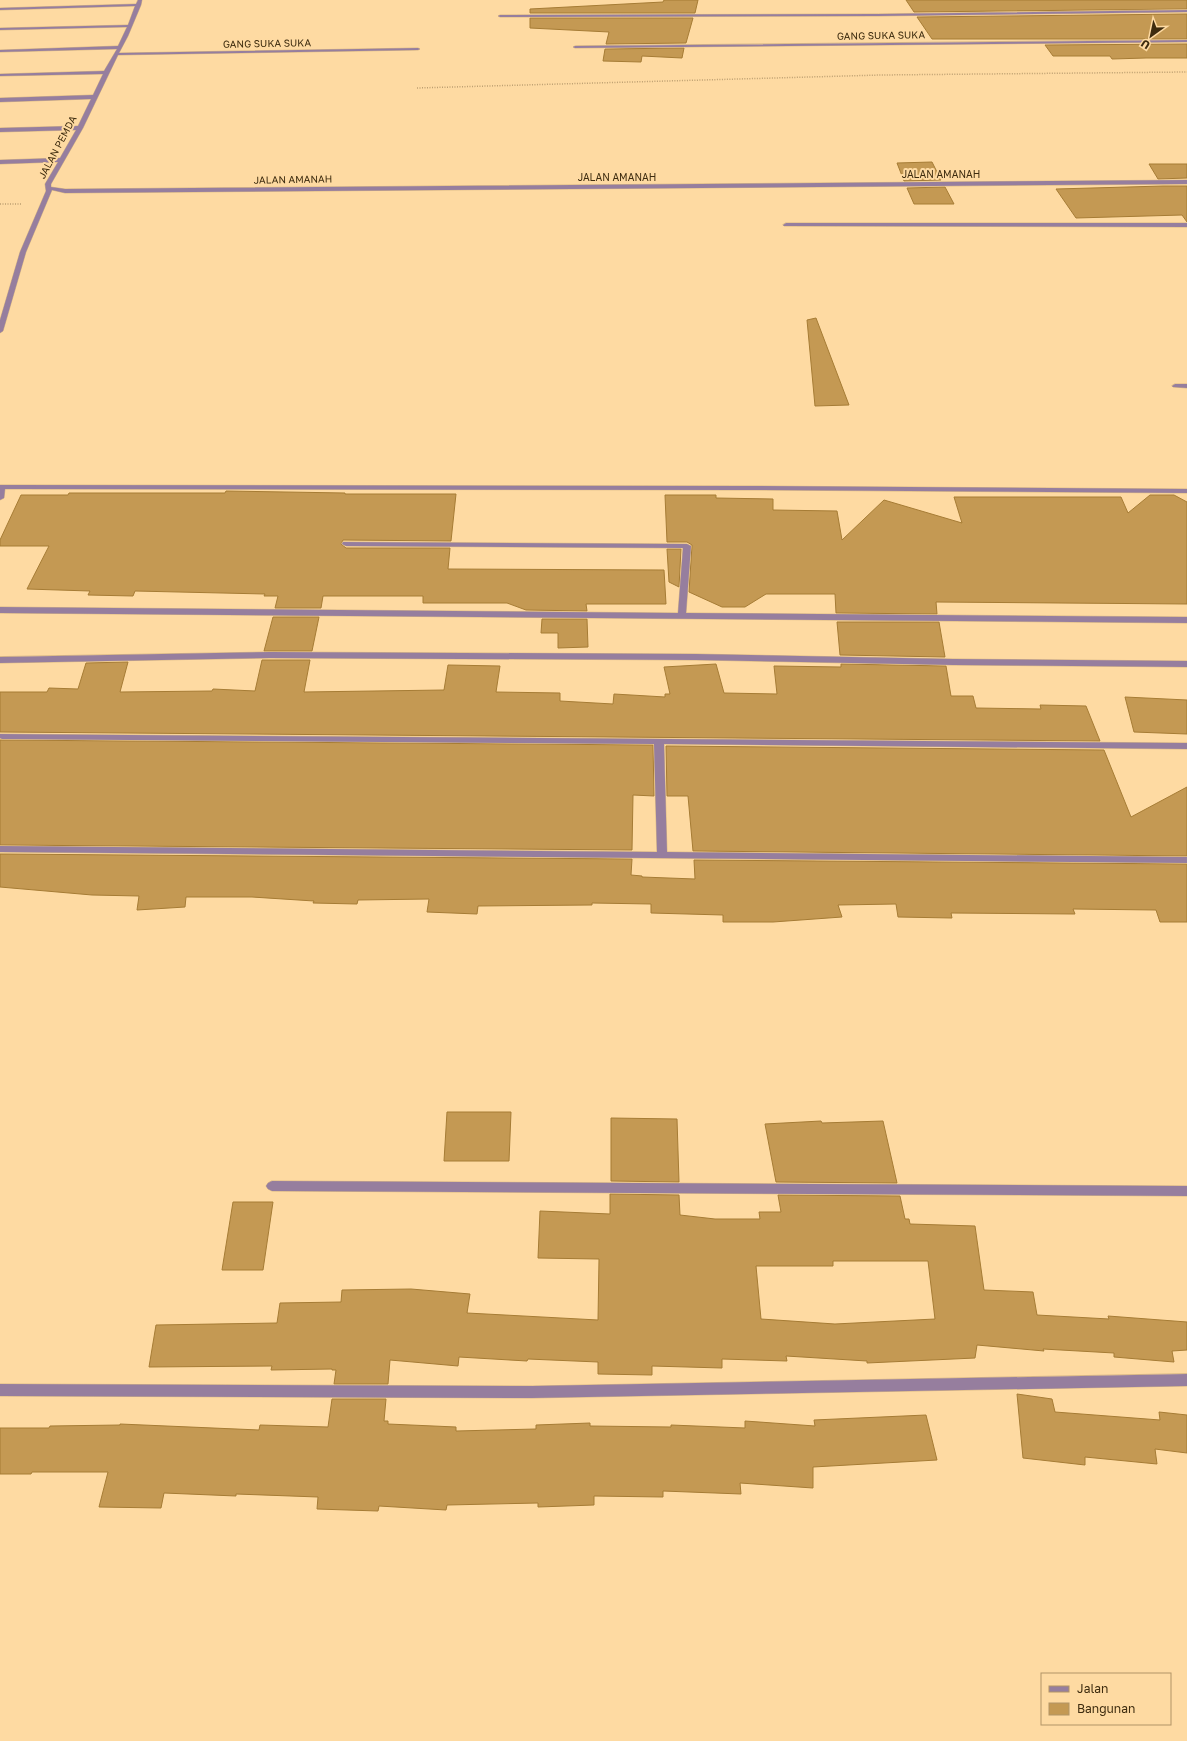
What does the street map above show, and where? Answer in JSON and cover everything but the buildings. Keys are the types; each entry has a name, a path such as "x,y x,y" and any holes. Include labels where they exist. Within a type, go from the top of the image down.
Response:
{"street":[{"path":"0,9 140,3"},
{"name":"JALAN PEMDA","path":"0,331 23,252 49,191 48,184 80,128 93,97 117,54 140,3"},
{"path":"500,16 863,16 1187,11"},
{"path":"0,29 129,26"},
{"name":"GANG SUKA SUKA","path":"575,47 1187,41"},
{"path":"0,51 120,47"},
{"name":"GANG SUKA SUKA","path":"117,54 418,49"},
{"path":"0,75 106,72"},
{"path":"0,100 93,97"},
{"path":"0,130 80,128"},
{"path":"0,162 61,160"},
{"name":"JALAN AMANAH","path":"48,188 65,191 515,186 1187,182"},
{"path":"786,225 1187,225"},
{"path":"1174,386 1187,386"},
{"path":"0,498 2,487 754,488 1187,492"},
{"path":"346,544 687,546 682,616"},
{"path":"0,610 1187,620"},
{"path":"0,660 278,654 696,657 946,662 1187,664"},
{"path":"2,736 1187,746"},
{"path":"659,742 662,855"},
{"path":"0,850 1187,860"},
{"path":"272,1186 1187,1191"},
{"path":"0,1390 532,1392 1187,1380"}],"path":[{"path":"417,88 881,75 1187,72"}]}
